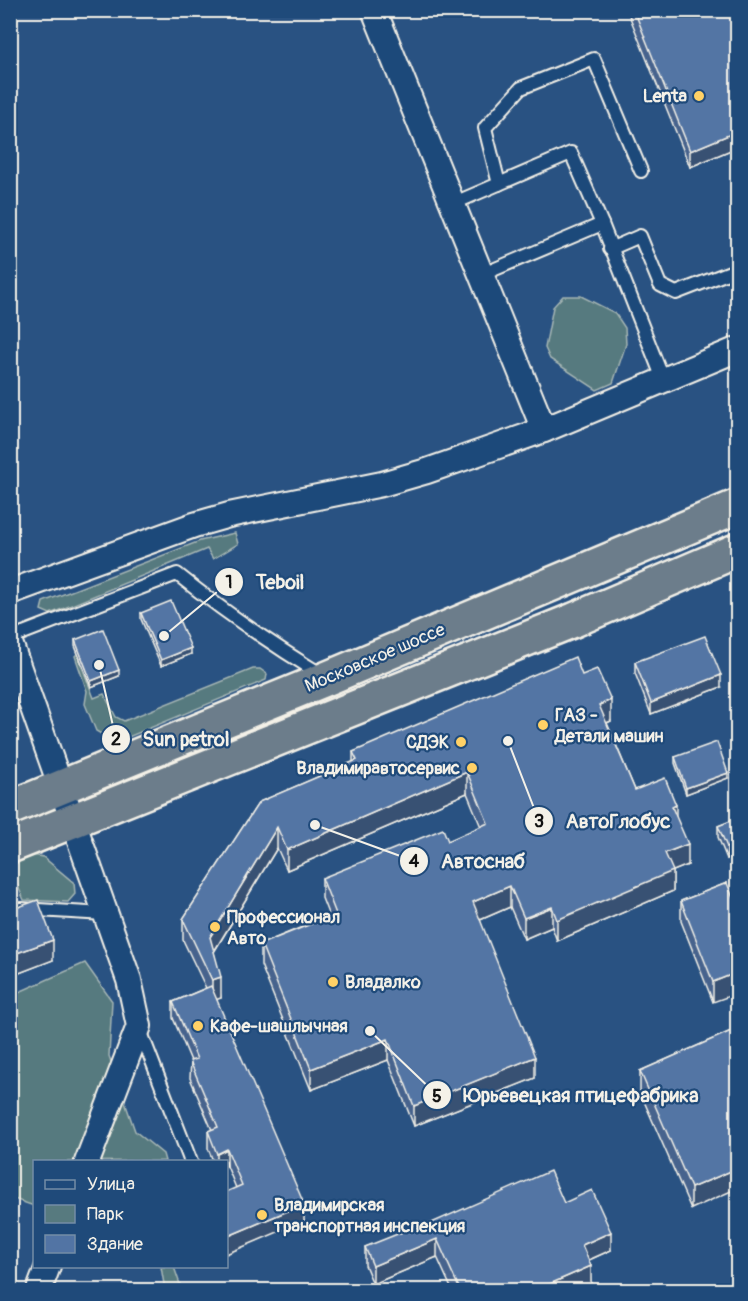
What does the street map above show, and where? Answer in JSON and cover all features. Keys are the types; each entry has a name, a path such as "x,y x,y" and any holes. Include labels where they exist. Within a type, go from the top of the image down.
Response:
{"highway":[{"name":"Московское шоссе","path":"10,808 738,506"},
{"name":"Московское шоссе","path":"10,846 574,620 738,550"}],"street":[{"path":"374,10 544,430"},
{"path":"10,592 194,525 229,515 405,478 544,430 738,350"},
{"path":"10,643 129,980 139,1026 87,1160"},
{"path":"39,1290 47,1268"}],"lane":[{"path":"500,184 485,128 520,88 594,59 641,171"},
{"path":"452,204 571,153 602,224 663,379"},
{"path":"482,275 602,224"},
{"path":"610,249 639,236 660,285 676,293 738,269"},
{"path":"10,638 177,574 211,602 274,646 328,678"},
{"path":"10,911 21,909 105,914"},
{"path":"139,1026 191,1160"}],"green space":[{"path":"563,296 581,296 615,313 625,328 626,344 613,383 597,390 550,359 545,348 553,307"},
{"path":"235,533 238,544 213,559 207,549 50,614 41,610 43,602 200,541"},
{"path":"77,654 94,698 104,694 116,717 124,721 253,669 260,669 267,674 266,680 121,740 110,739 96,731 85,704 87,691 75,656"},
{"path":"26,854 43,857 74,883 75,894 68,902 24,900 16,882 11,883 11,861"},
{"path":"85,963 112,1001 109,1056 135,1131 163,1154 165,1160 33,1160 33,1206 11,1198 10,996"},
{"path":"161,1268 174,1268 182,1290 165,1290"}],"building":[{"name":"Lenta","path":"634,10 738,10 738,131 690,151"},
{"path":"171,601 191,648 161,660 141,613"},
{"path":"103,629 119,670 91,681 75,640"},
{"path":"705,636 721,675 651,703 635,662"},
{"path":"575,657 582,675 597,669 611,700 599,705 635,790 665,778 676,805 672,807 688,844 665,853 673,871 557,920 552,907 524,918 510,886 473,902 535,1057 414,1106 388,1039 311,1069 261,944 336,914 322,878 443,829 448,841 488,823 467,772 287,850 277,827 210,937 221,977 212,980 183,919 259,802 357,760 353,752"},
{"path":"717,742 728,773 686,788 675,757"},
{"path":"738,818 738,843 727,847 718,826"},
{"path":"727,883 738,910 738,972 713,982 681,901"},
{"path":"38,900 53,940 14,954 10,945 10,910"},
{"path":"211,986 304,1204 228,1236 228,1191 242,1185 227,1149 217,1154 208,1131 218,1127 190,1061 197,1059 173,1002"},
{"path":"738,1028 738,1168 691,1188 640,1071"},
{"path":"550,1171 564,1203 592,1190 611,1232 582,1245 591,1266 536,1290 460,1290 437,1239 373,1266 365,1247 410,1229 411,1232"}],"place":[{"name":"Lenta","path":"699,96"},
{"name":"Teboil","path":"164,636"},
{"name":"Sun petrol","path":"99,665"},
{"name":"ГАЗ - Детали машин","path":"543,725"},
{"name":"АвтоГлобус","path":"508,741"},
{"name":"СДЭК","path":"461,742"},
{"name":"Владимиравтосервис","path":"472,768"},
{"name":"Автоснаб","path":"315,825"},
{"name":"Профессионал Авто","path":"215,927"},
{"name":"Владалко","path":"333,982"},
{"name":"Кафе-шашлычная","path":"198,1026"},
{"name":"Юрьевецкая птицефабрика","path":"370,1031"},
{"name":"Владимирская транспортная инспекция","path":"262,1215"}]}
